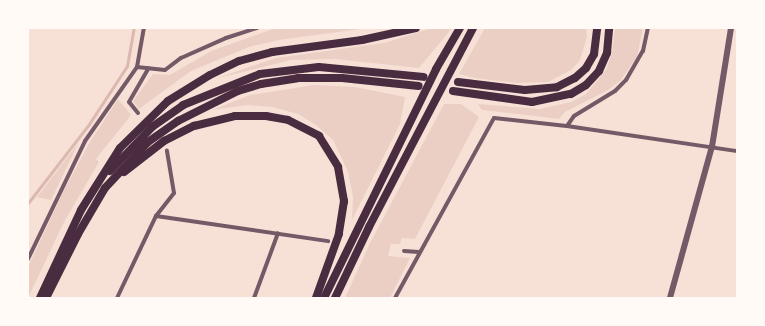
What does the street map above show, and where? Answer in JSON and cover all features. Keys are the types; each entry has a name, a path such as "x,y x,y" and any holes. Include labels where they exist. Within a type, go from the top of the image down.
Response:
{"highway":[{"path":"40,298 64,244 92,191 120,148 147,118 183,91 210,75 240,61 272,52 362,40 416,28"},
{"path":"324,298 426,81 460,28"},
{"path":"335,298 442,86 473,28"},
{"path":"458,82 526,90 557,87 575,78 586,68 594,54 597,28"},
{"path":"454,92 532,102 571,94 586,86 599,72 607,53 609,28"},
{"path":"92,191 152,127 183,105 240,80 260,74 319,67 426,81"},
{"path":"46,298 78,234 105,188 148,142 178,121 238,91 261,84 298,78 342,78 419,86"},
{"path":"105,188 164,142 194,126 236,116 266,116 288,120 319,136 338,167 342,182 344,201 339,234 316,298"}],"street":[{"path":"28,259 85,141 137,67 144,28"},
{"path":"137,67 165,70 181,58 226,38 257,28"},
{"path":"567,126 574,116 615,92 626,80 643,51 648,28"},
{"path":"670,298 712,147 731,28"},
{"path":"138,113 129,102 149,68"},
{"path":"395,298 494,118 567,126 737,151"},
{"path":"117,298 156,216 174,193 167,151"},
{"path":"156,216 328,241"},
{"path":"254,298 278,233"},
{"path":"404,251 419,252"}],"shaded area":[{"path":"276,28 368,28 279,40 249,47 191,71 139,109 133,101 153,74 170,75 211,51"},
{"path":"432,28 452,28 419,68 335,59 291,60 214,79 276,58 384,43"},
{"path":"485,28 586,28 587,37 580,60 571,70 548,82 516,83 475,78 459,74"},
{"path":"615,28 643,28 637,57 620,81 608,90 565,112 559,119 482,110 478,104 540,109 571,102 586,94 606,70 612,53"},
{"path":"314,85 355,87 405,97 400,124 352,220 353,197 348,172 333,140 316,125 298,114 272,107 248,105 212,110 250,95"},
{"path":"118,99 131,115 96,159 99,162 64,222 28,298 28,267 63,192 90,142"},
{"path":"444,104 461,104 479,117 415,239 402,238 400,244 391,244 388,256 410,258 390,298 345,298 370,243"},
{"path":"79,142 51,200 37,197"}],"waterway":[{"path":"28,203 89,124 127,66 134,28"}]}
